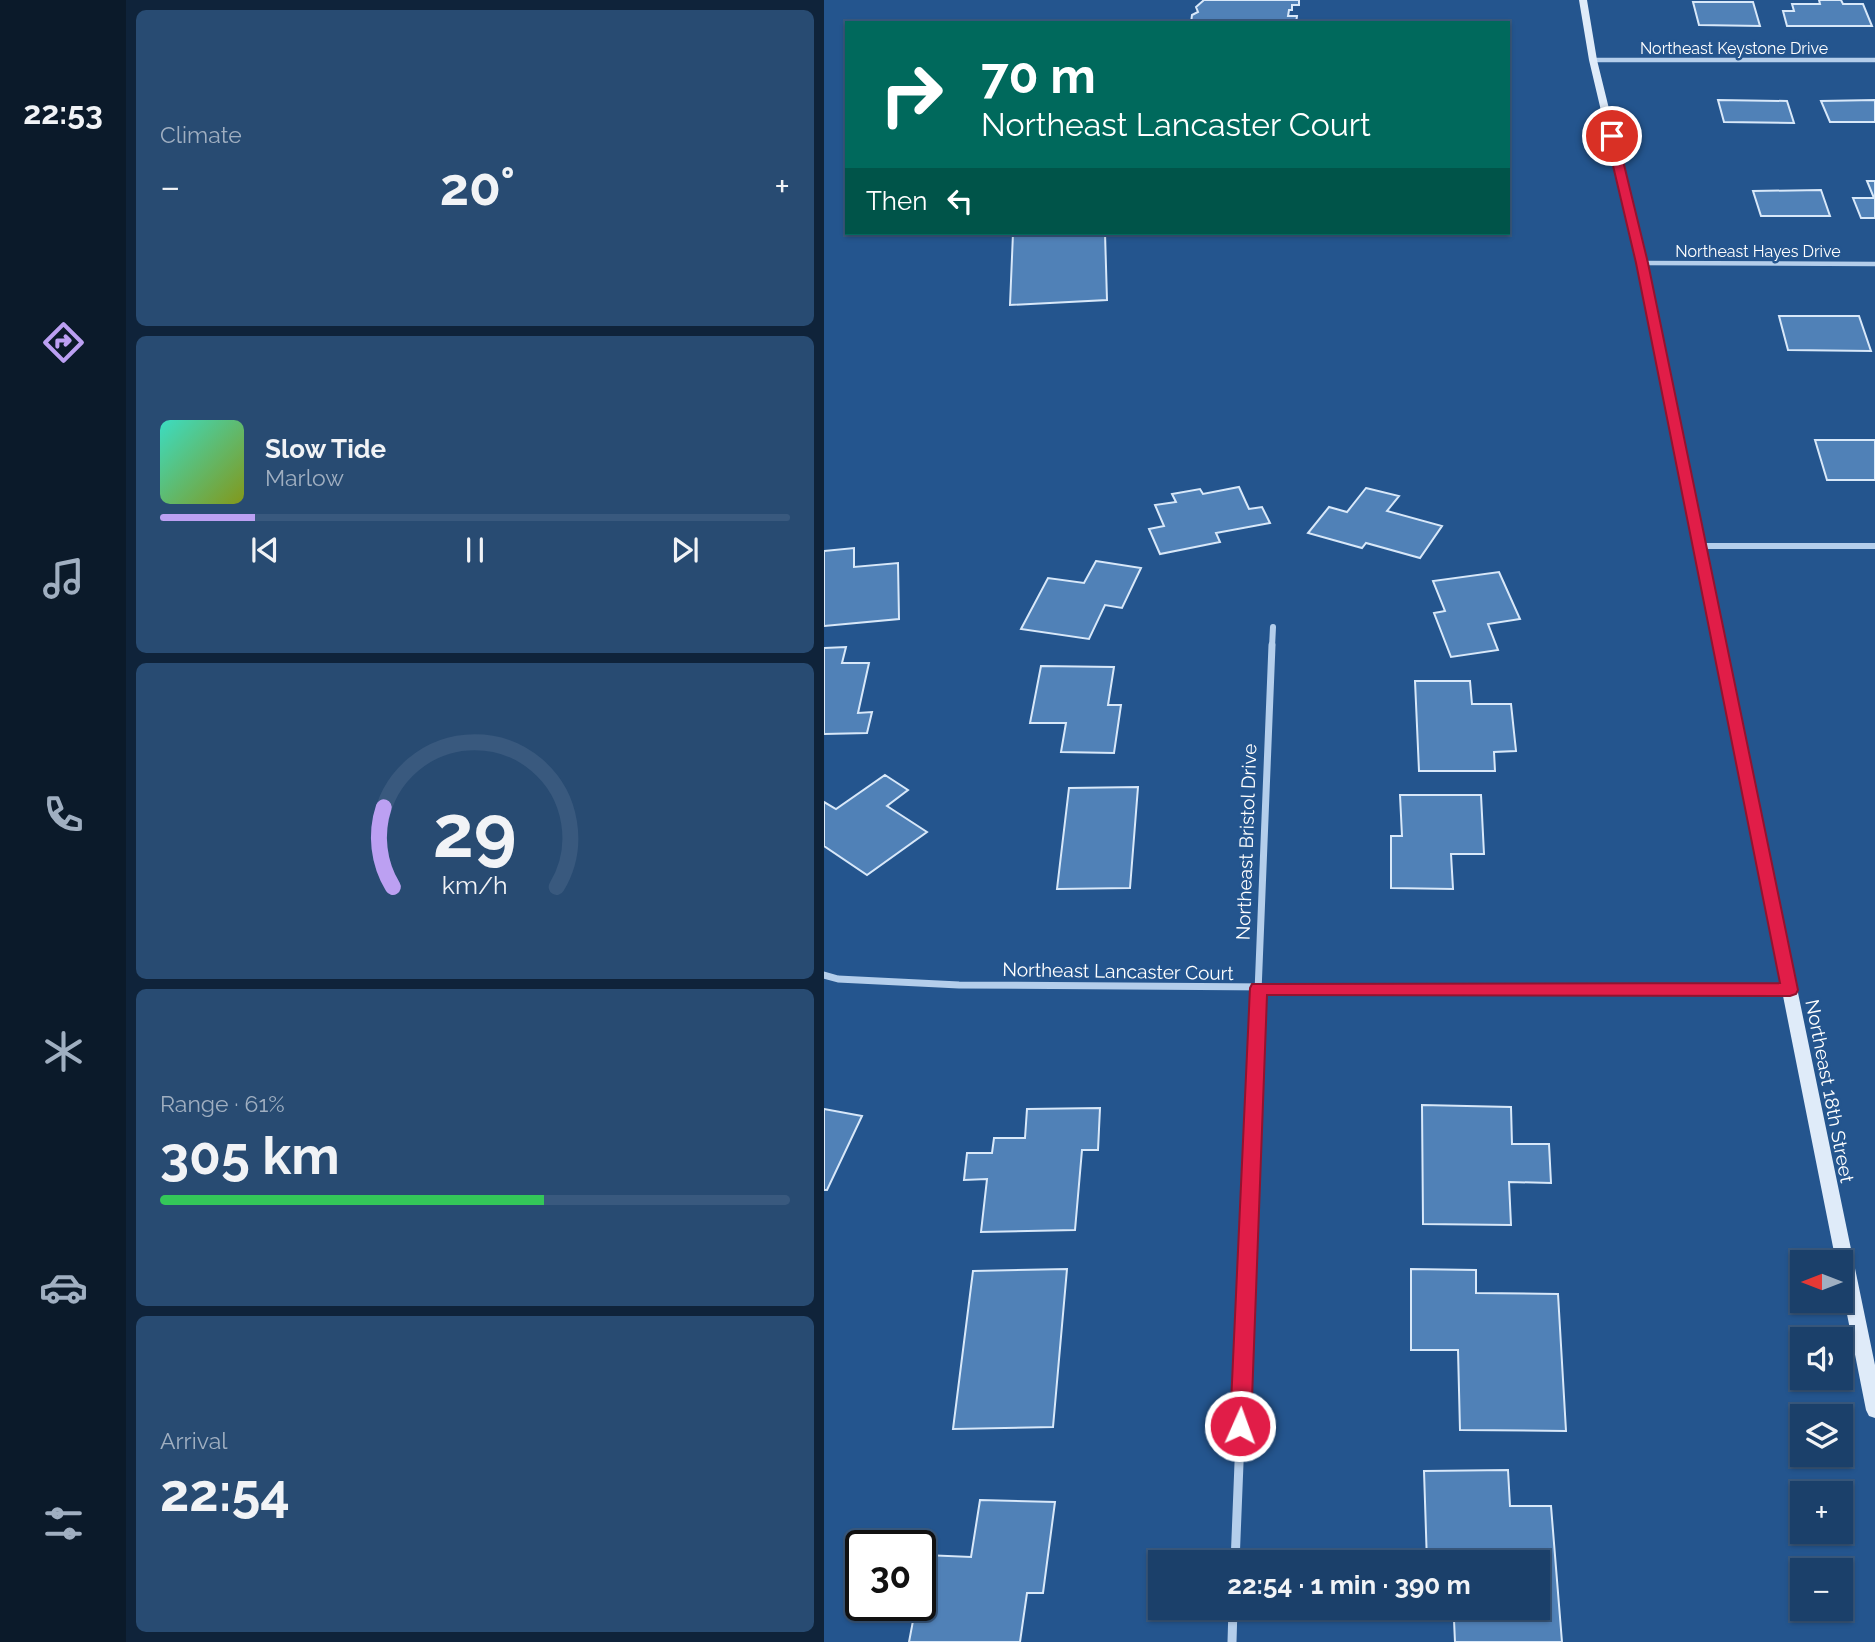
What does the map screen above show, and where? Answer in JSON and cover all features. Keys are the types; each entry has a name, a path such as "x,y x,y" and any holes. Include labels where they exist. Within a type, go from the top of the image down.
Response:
{"main road":[{"name":"Northeast 18th Street","path":"1583,0 1593,60 1642,263 1875,1410"}],"street":[{"name":"Northeast Keystone Drive","path":"1593,60 1875,60"},
{"name":"Northeast Hayes Drive","path":"1642,263 1875,264"},
{"path":"1700,546 1875,546"},
{"name":"Northeast Bristol Drive","path":"1236,1550 1273,627"},
{"name":"Northeast Lancaster Court","path":"824,975 838,979 959,985 1790,990"},
{"path":"1232,1642 1233,1620"}],"building":[{"path":"1204,0 1299,0 1299,5 1292,5 1288,16 1297,16 1296,21 1191,21 1192,15 1198,12 1196,7"},
{"path":"1819,0 1863,4 1872,26 1787,26 1783,11 1794,11 1792,4 1820,4"},
{"path":"1693,2 1753,2 1760,26 1699,25"},
{"path":"1718,100 1787,101 1794,123 1724,122"},
{"path":"1875,100 1875,122 1830,122 1821,101"},
{"path":"1867,181 1875,181 1875,218 1861,218 1853,198 1874,198"},
{"path":"1821,190 1830,216 1761,216 1753,191"},
{"path":"1013,235 1105,235 1107,300 1010,305"},
{"path":"1779,316 1859,316 1871,351 1788,350"},
{"path":"1815,440 1875,440 1875,480 1827,480"},
{"path":"1239,487 1249,509 1262,507 1270,523 1216,533 1220,542 1160,554 1149,529 1164,526 1155,505 1176,502 1172,494 1200,489 1203,494"},
{"path":"1366,488 1399,496 1387,511 1442,526 1420,558 1366,543 1362,548 1308,533 1329,507 1347,512"},
{"path":"854,548 854,567 898,563 899,619 824,626 824,551"},
{"path":"1096,561 1141,568 1122,608 1105,605 1089,639 1021,629 1048,578 1084,583"},
{"path":"1499,572 1520,619 1488,624 1498,650 1451,657 1434,613 1445,611 1433,581"},
{"path":"846,647 842,663 869,663 858,713 872,712 867,733 824,734 824,648"},
{"path":"1041,666 1114,667 1108,705 1121,705 1114,753 1061,752 1066,723 1030,723"},
{"path":"1415,681 1470,681 1472,704 1511,704 1516,751 1494,752 1495,771 1419,771"},
{"path":"885,775 908,790 887,806 927,832 867,875 824,846 824,802 836,809"},
{"path":"1138,787 1130,888 1057,889 1069,788"},
{"path":"1400,795 1481,795 1484,854 1451,854 1453,889 1391,888 1391,836 1402,836"},
{"path":"1422,1105 1511,1107 1512,1144 1549,1144 1551,1183 1509,1182 1511,1225 1423,1224"},
{"path":"1100,1108 1098,1150 1082,1150 1075,1230 981,1232 987,1179 964,1180 967,1153 992,1153 994,1138 1025,1138 1027,1109"},
{"path":"824,1109 862,1116 827,1190 824,1190"},
{"path":"1067,1269 1053,1427 953,1429 973,1271"},
{"path":"1411,1269 1476,1270 1476,1293 1558,1294 1566,1431 1460,1430 1458,1350 1411,1350"},
{"path":"1508,1470 1510,1506 1551,1506 1562,1642 1455,1642 1454,1620 1550,1620 1550,1550 1427,1550 1424,1471"},
{"path":"980,1500 1055,1502 1043,1593 1027,1593 1020,1642 909,1642 913,1621 936,1621 936,1555 971,1557"}],"route":[{"path":"1240,1426 1258,988 1790,990 1642,263 1612,136"}]}
